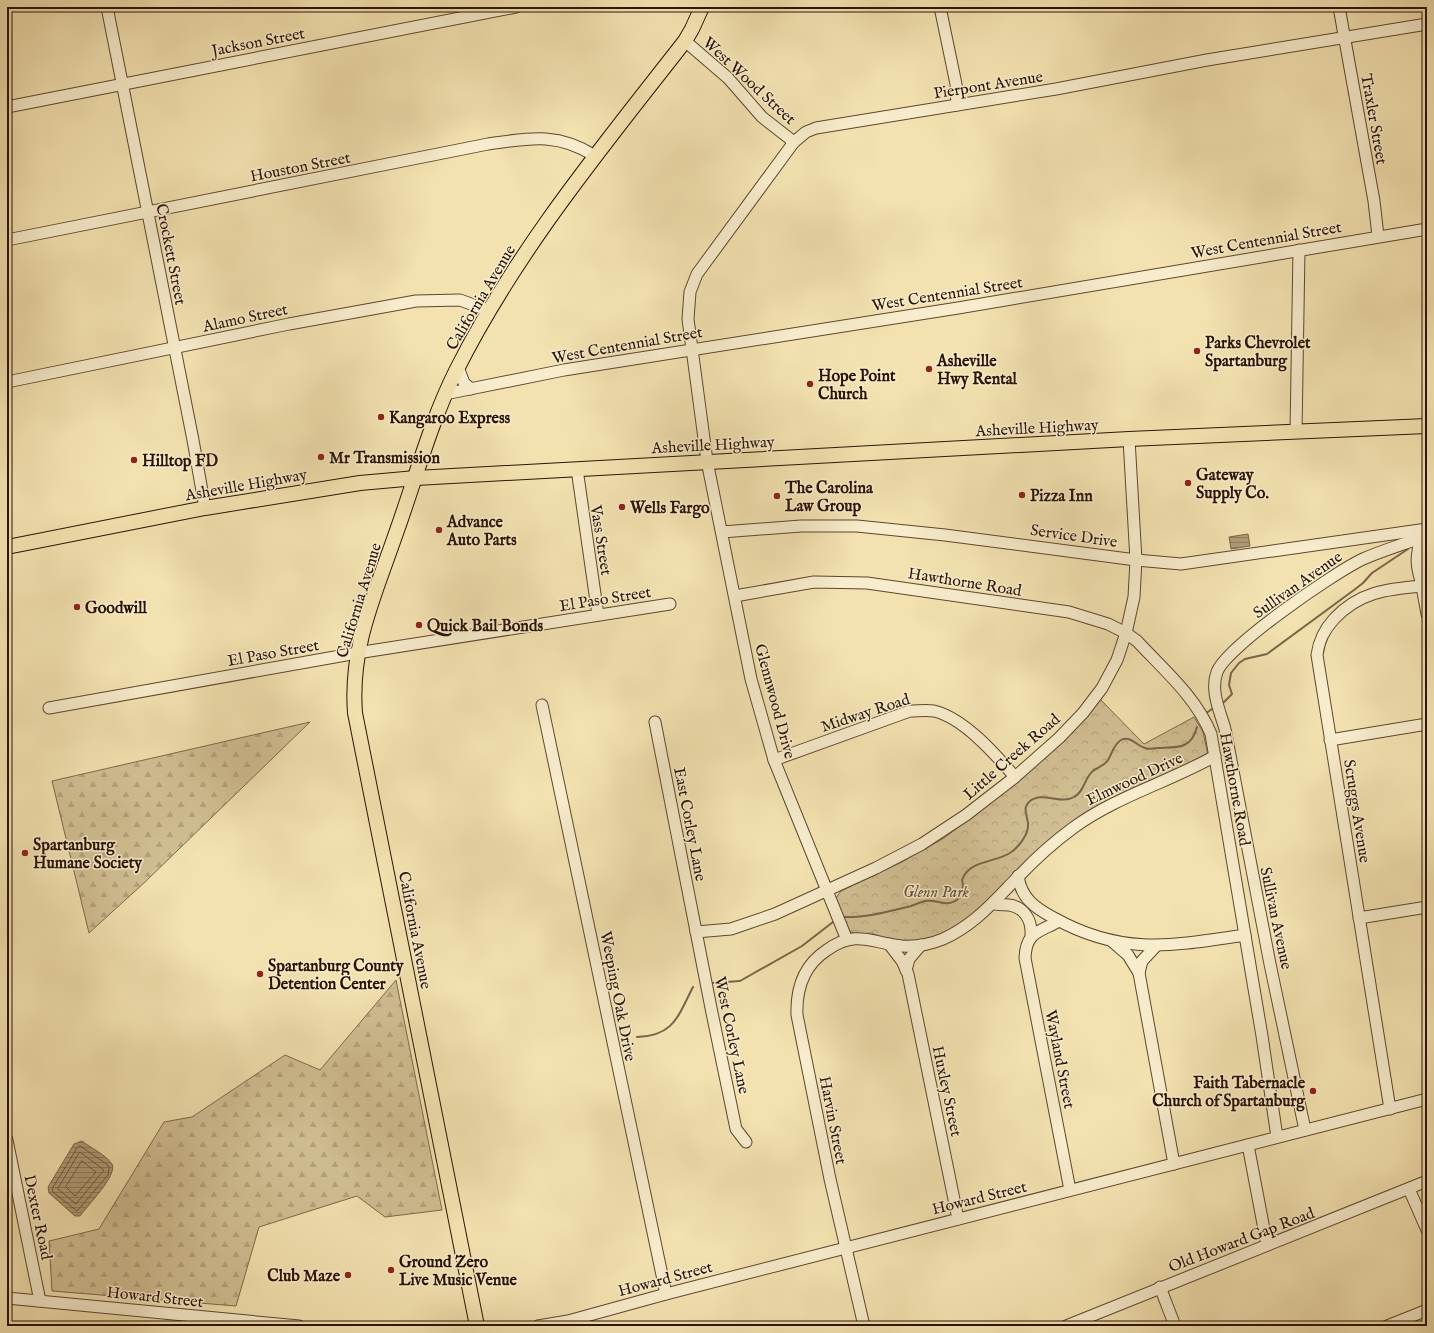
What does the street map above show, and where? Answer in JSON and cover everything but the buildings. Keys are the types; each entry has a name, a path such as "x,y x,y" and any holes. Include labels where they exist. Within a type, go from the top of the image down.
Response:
{"main road":[{"name":"California Avenue","path":"477,1326 355,713 354,686 357,653 367,616 445,394 458,367 490,311 547,221 595,156 685,41 702,7"},
{"name":"Asheville Highway","path":"7,547 205,508 352,484 416,478 1128,439 1427,426"}],"street":[{"name":"Crockett Street","path":"108,7 205,508"},
{"name":"Jackson Street","path":"7,107 516,7"},
{"path":"940,7 956,84 957,105"},
{"name":"Traxler Street","path":"1338,7 1374,201 1378,236"},
{"name":"Pierpont Avenue","path":"707,461 688,311 690,292 693,282 794,142 806,132 816,128 1056,89 1207,60 1427,24"},
{"name":"West Wood Street","path":"685,41 728,78 756,111 794,142"},
{"name":"Houston Street","path":"7,240 488,144 529,138 541,137 564,140 586,150 595,156"},
{"name":"West Centennial Street","path":"445,394 564,370 693,348 958,308 1378,236 1427,229"},
{"path":"1296,432 1299,250"},
{"name":"Alamo Street","path":"7,382 305,321 416,301 460,300 490,311"},
{"path":"458,367 464,383 471,389"},
{"name":"Little Creek Road","path":"696,932 731,929 775,914 876,868 922,844 966,816 1015,777 1059,738 1093,701 1110,674 1126,633 1134,597 1136,560 1128,439"},
{"name":"Glennwood Drive","path":"707,461 751,678 774,760 847,940"},
{"name":"Vass Street","path":"577,469 598,615"},
{"name":"Service Drive","path":"722,532 801,526 857,526 983,539 1167,563 1195,563 1423,532"},
{"path":"1423,532 1416,561 1423,583 1427,614"},
{"name":"Sullivan Avenue","path":"1305,1130 1270,964 1225,729 1216,698 1215,681 1220,665 1231,653 1265,625 1315,589 1364,559 1423,532"},
{"name":"Hawthorne Road","path":"735,596 814,582 867,583 1069,612 1108,624 1126,633 1137,641 1169,674 1199,710 1211,734 1216,756 1277,1137"},
{"name":"Scruggs Avenue","path":"1390,1109 1330,740 1318,647 1324,631 1338,614 1359,598 1376,592 1423,583"},
{"name":"El Paso Street","path":"49,708 357,653 670,604"},
{"name":"Weeping Oak Drive","path":"542,705 666,1294"},
{"name":"Midway Road","path":"774,760 895,716 910,711 922,710 934,711 956,720 985,746 1015,777"},
{"name":"East Corley Lane","path":"656,722 696,932"},
{"path":"1330,740 1427,724"},
{"name":"Elmwood Drive","path":"847,940 865,938 903,946 921,945 943,939 958,932 977,918 1018,876 1059,838 1093,814 1134,793 1186,772 1216,756"},
{"path":"1018,876 1022,892 1027,899 1059,920 1089,934 1111,941 1156,946 1174,945 1245,935"},
{"name":"Wayland Street","path":"993,903 997,905 1010,905 1022,910 1029,919 1031,935 1025,958 1070,1190"},
{"path":"1359,918 1427,907"},
{"path":"1031,935 1059,920"},
{"name":"West Corley Lane","path":"696,932 736,1129 746,1142"},
{"name":"Harvin Street","path":"847,940 827,949 811,964 800,983 796,1004 845,1248 864,1326"},
{"path":"1111,941 1128,955 1139,973 1174,1164"},
{"name":"Huxley Street","path":"889,944 906,970 958,1219"},
{"path":"906,970 909,959 921,945"},
{"path":"1139,973 1142,961 1156,946"},
{"name":"Howard Street","path":"538,1326 568,1324 666,1294 1427,1099"},
{"name":"Dexter Road","path":"7,1140 40,1301"},
{"path":"1248,1145 1267,1245"},
{"name":"Old Howard Gap Road","path":"1066,1326 1427,1181"},
{"path":"1409,1189 1427,1230"},
{"path":"1160,1288 1175,1326"},
{"name":"Howard Street","path":"7,1298 299,1326"},
{"path":"1386,1326 1427,1310"}],"green space":[{"path":"1427,529 1427,577 1417,568"},
{"name":"Glenn Park","path":"1099,698 1144,744 1194,717 1203,732 1208,755 1107,801 957,928 925,940 905,942 887,939 871,933 855,934 846,929 836,898 841,891 902,862 944,838 983,808"},
{"path":"310,722 145,882 89,933 52,781"},
{"path":"396,980 442,1210 385,1217 357,1196 259,1227 236,1306 52,1291 49,1241 99,1229 164,1122 192,1117 285,1055 320,1070"}],"water":[{"path":"1248,534 1250,546 1231,549 1229,537"},
{"path":"82,1141 106,1158 112,1164 113,1169 111,1175 95,1198 80,1216 75,1216 49,1193 48,1187 74,1144"}],"waterway":[{"path":"1221,705 1232,694 1229,685 1231,673 1239,663 1245,659 1267,654 1354,590 1372,573 1408,549"},
{"path":"1205,714 1212,709"},
{"path":"844,917 878,914 925,901 952,903 960,897 963,889 962,880 970,869 976,865 1004,856 1020,844 1028,827 1026,806 1030,801 1041,797 1063,800 1074,797 1078,794 1090,774 1106,762 1114,747 1121,740 1127,739 1148,749 1177,747 1182,746 1191,740 1197,727"},
{"path":"712,983 740,981 802,946 833,922"},
{"path":"637,1037 649,1036 659,1033 667,1028 678,1015 693,987"}],"place":[{"name":"Parks Chevrolet Spartanburg","path":"1197,351"},
{"name":"Asheville Hwy Rental","path":"929,369"},
{"name":"Hope Point Church","path":"810,384"},
{"name":"Kangaroo Express","path":"381,417"},
{"name":"Mr Transmission","path":"321,457"},
{"name":"Hilltop FD","path":"134,460"},
{"name":"Gateway Supply Co.","path":"1188,483"},
{"name":"Pizza Inn","path":"1022,495"},
{"name":"The Carolina Law Group","path":"777,496"},
{"name":"Wells Fargo","path":"622,507"},
{"name":"Advance Auto Parts","path":"439,530"},
{"name":"Goodwill","path":"77,607"},
{"name":"Quick Bail Bonds","path":"419,625"},
{"name":"Spartanburg Humane Society","path":"25,853"},
{"name":"Spartanburg County Detention Center","path":"260,974"},
{"name":"Faith Tabernacle Church of Spartanburg","path":"1313,1091"},
{"name":"Ground Zero Live Music Venue","path":"391,1270"},
{"name":"Club Maze","path":"348,1275"}]}
